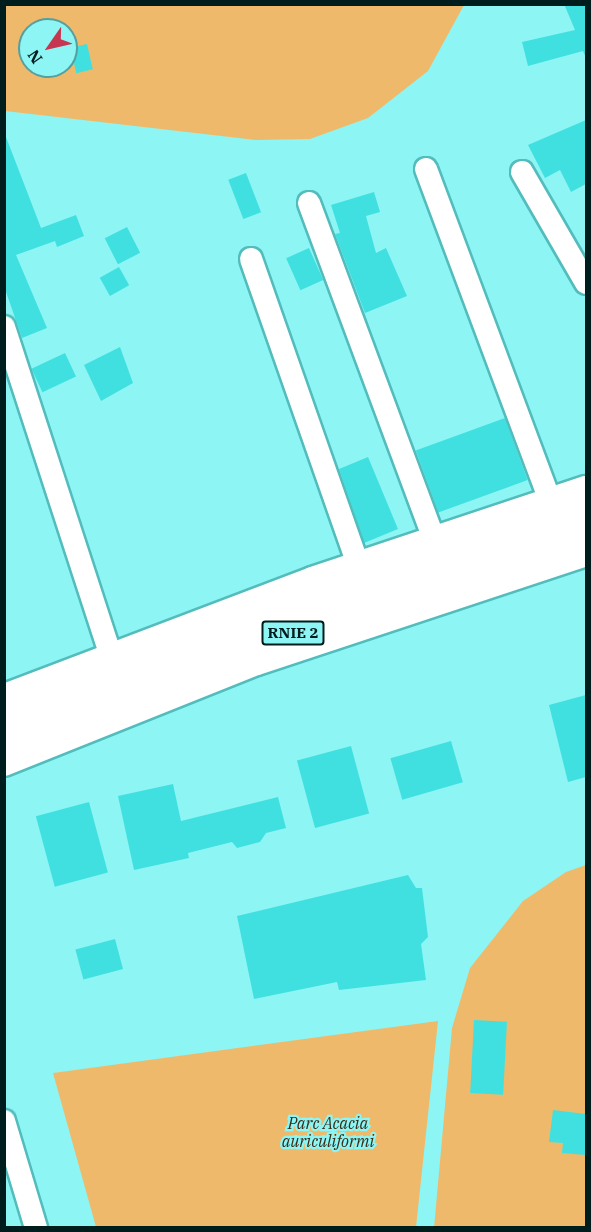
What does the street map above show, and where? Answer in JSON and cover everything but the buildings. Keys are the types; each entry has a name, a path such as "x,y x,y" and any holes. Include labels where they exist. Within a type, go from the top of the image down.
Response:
{"highway":[{"name":"RNIE 2","path":"4,716 246,621 586,506"},
{"name":"RNIE 2","path":"4,746 334,617 586,536"}],"street":[{"path":"426,169 549,498"},
{"path":"522,172 586,283"},
{"path":"309,203 433,536"},
{"path":"251,259 357,562"},
{"path":"4,327 110,653"},
{"path":"4,695 110,653 357,562 586,487"},
{"path":"4,765 258,664 586,555"},
{"path":"4,1121 36,1227"}],"green space":[{"path":"5,5 464,5 428,71 368,118 310,139 256,140 5,111"},
{"path":"586,865 586,1227 434,1228 452,1028 470,968 523,901 566,872"},
{"name":"Parc Acacia auriculiformi","path":"438,1021 416,1227 96,1227 53,1073"}]}
